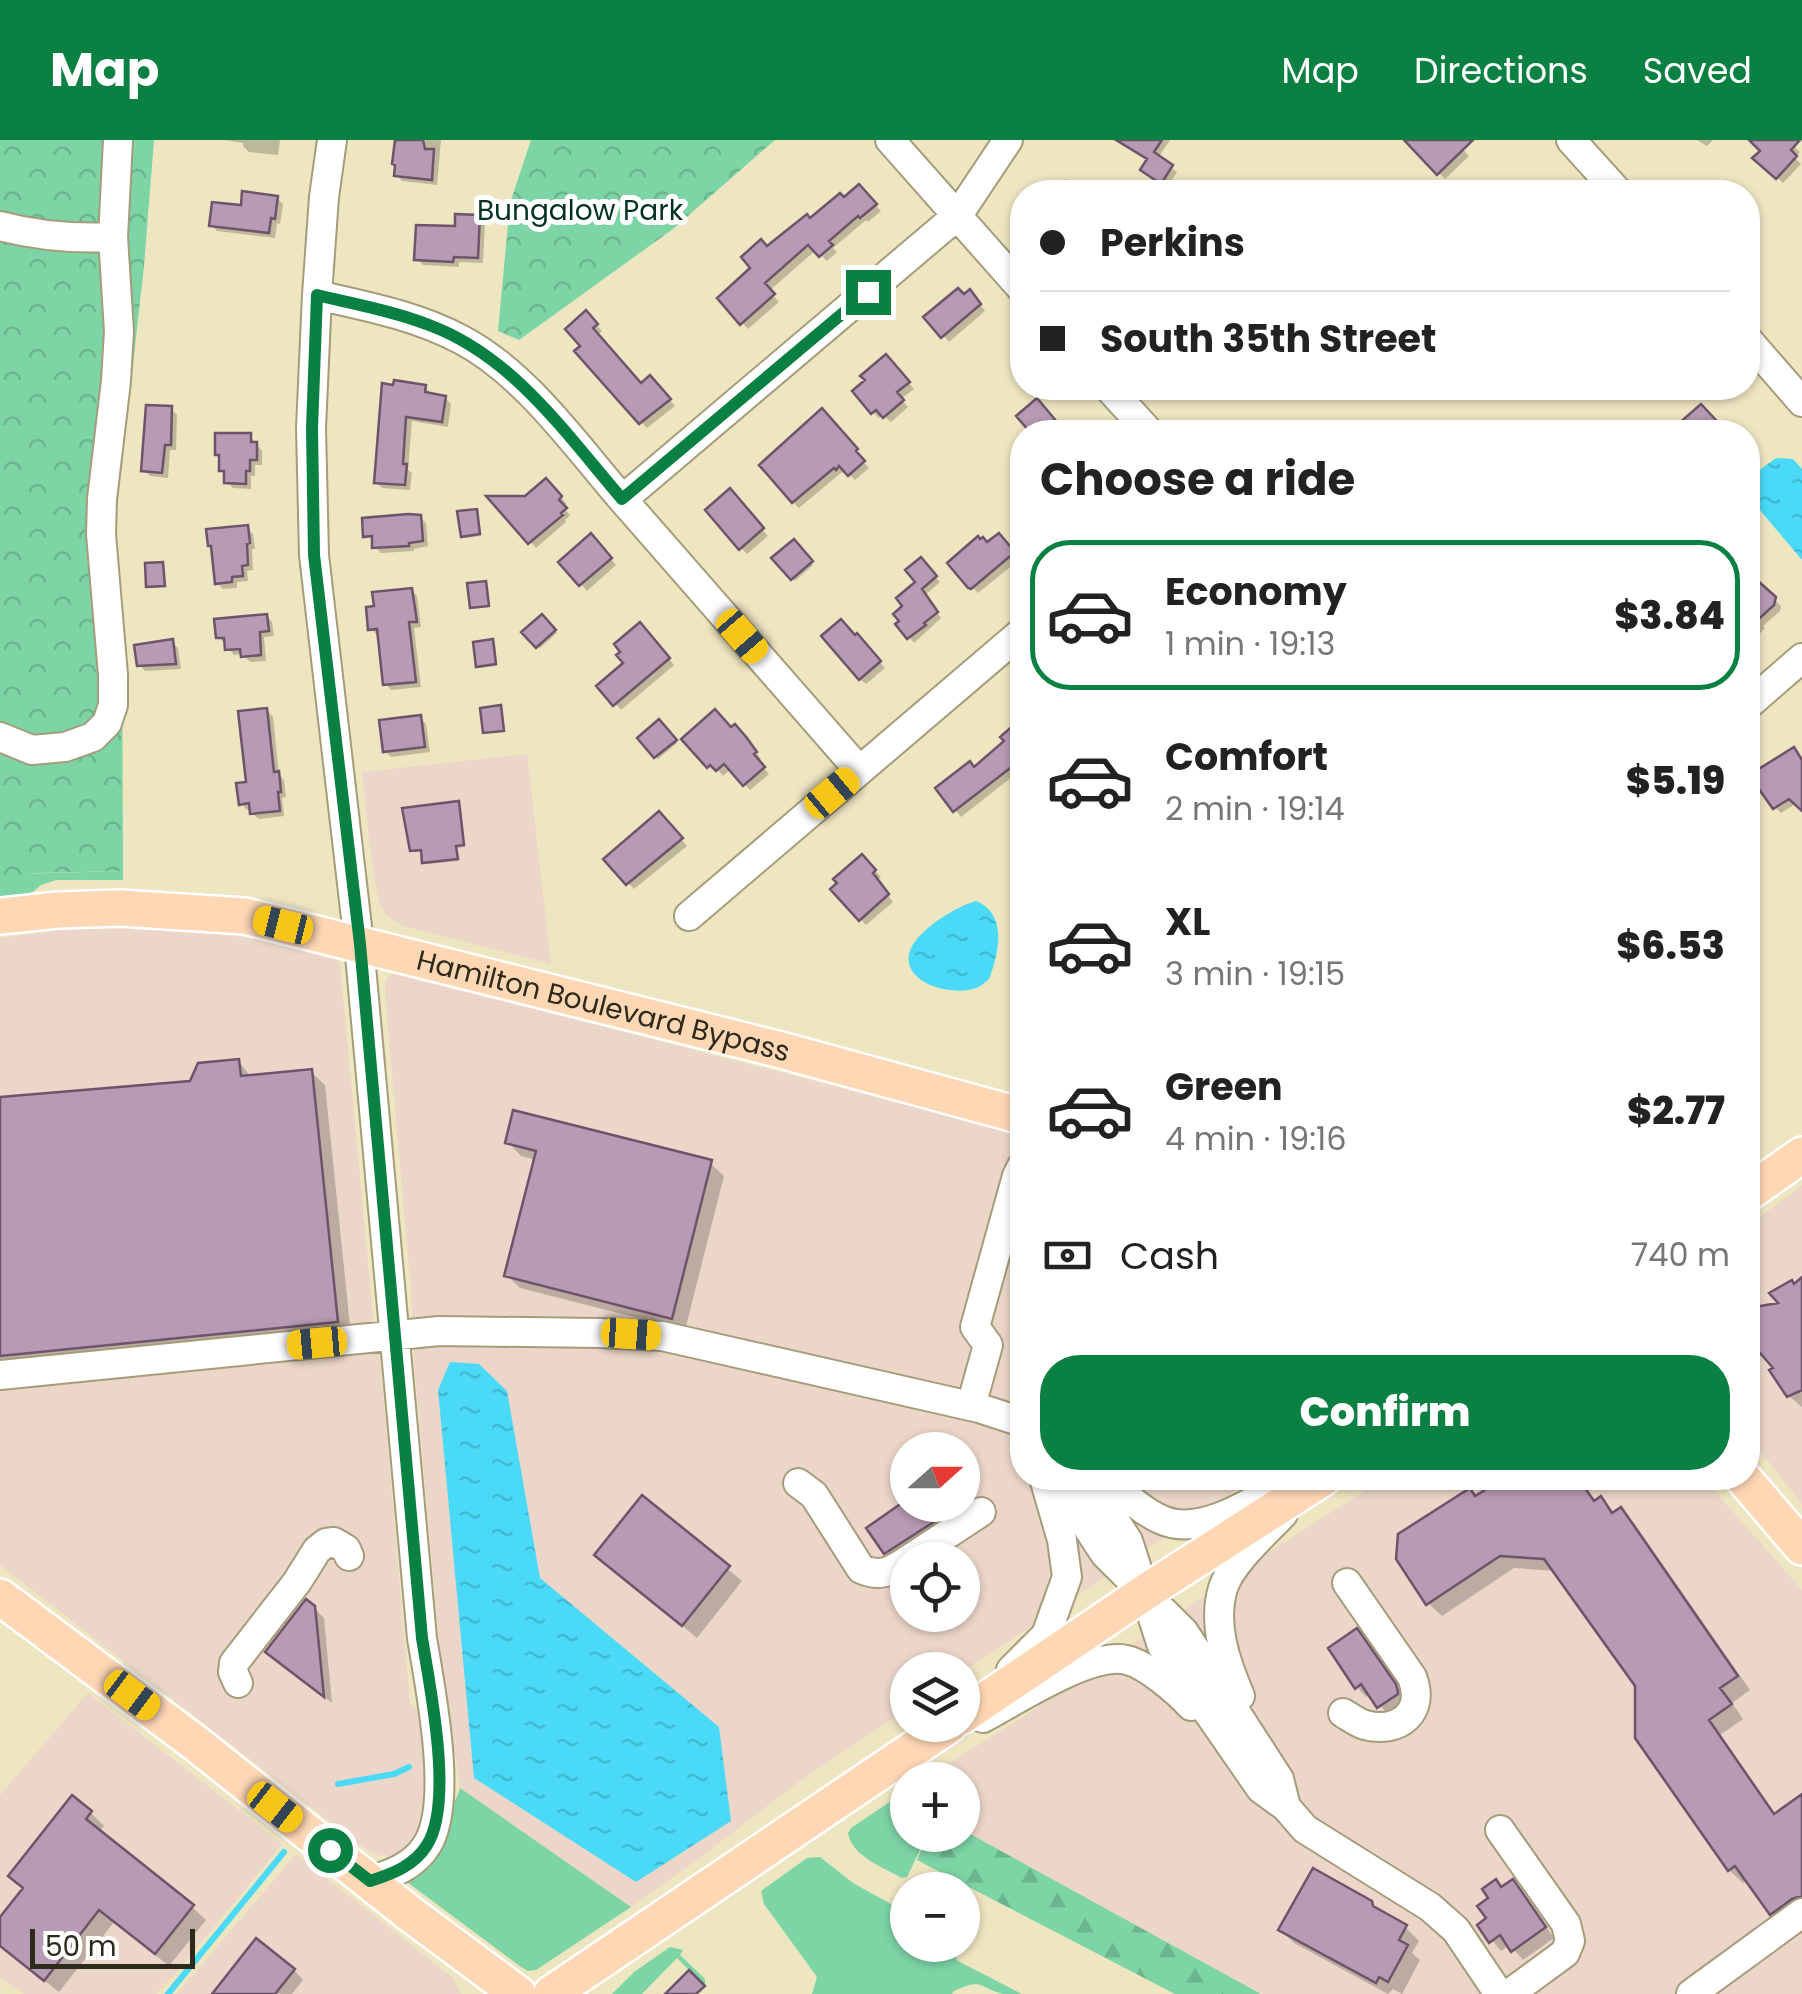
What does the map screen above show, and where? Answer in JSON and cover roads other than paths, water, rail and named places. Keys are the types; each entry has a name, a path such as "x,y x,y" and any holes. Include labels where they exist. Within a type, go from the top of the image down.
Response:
{"main road":[{"name":"Hamilton Boulevard Bypass","path":"0,916 120,908 245,916 781,1050 1010,1113"},
{"path":"1760,1185 1802,1155"},
{"path":"980,1704 1295,1490"},
{"path":"1752,1490 1802,1547"},
{"path":"0,1596 518,1994"},
{"path":"551,1994 924,1742"}],"street":[{"path":"0,737 32,750 66,747 93,736 106,723 113,705 101,534 119,330 113,238 118,140"},
{"path":"332,140 317,295 312,428 314,555 360,944 422,1638 440,1769 434,1831 428,1844 400,1870 370,1881"},
{"path":"890,140 1010,275"},
{"path":"622,499 958,215 1008,140"},
{"path":"1571,140 1607,180"},
{"path":"0,226 34,235 113,238"},
{"path":"317,295 430,325 463,340 520,383 859,770"},
{"path":"1760,354 1802,402"},
{"path":"1120,400 1138,420"},
{"path":"689,916 1010,642"},
{"path":"1760,694 1802,658"},
{"path":"0,1375 438,1331 662,1336 997,1414 988,1345 975,1327 1010,1201"},
{"path":"798,1483 814,1496 862,1569 872,1574 890,1571"},
{"path":"980,1699 1046,1635 1067,1577 1062,1540 1047,1490"},
{"path":"1063,1490 1105,1554 1144,1593"},
{"path":"1095,1490 1128,1541 1162,1646 1275,1792 1305,1828 1409,1893 1456,1930 1500,1994"},
{"path":"1120,1490 1160,1520 1183,1526 1218,1518 1286,1490"},
{"path":"1275,1792 1228,1666 1220,1631 1220,1609 1224,1586 1240,1561 1300,1490"},
{"path":"935,1542 981,1512"},
{"path":"238,1683 234,1663 317,1550 334,1542 346,1549 349,1556"},
{"path":"1344,1714 1366,1725 1386,1726 1404,1721 1416,1706 1418,1691 1347,1583"},
{"path":"888,1766 1092,1661 1126,1660 1151,1672 1186,1700 1275,1792"},
{"path":"1500,1830 1566,1924 1570,1941 1566,1953 1509,1994"},
{"path":"1691,1994 1802,1912"}],"water":[{"path":"1776,458 1793,459 1802,469 1802,560 1760,510 1760,470"},
{"path":"976,901 993,915 997,925 998,946 989,979 978,987 959,991 940,988 916,976 909,958 919,936 955,910"},
{"path":"450,1362 479,1364 507,1391 540,1578 719,1727 731,1821 636,1882 474,1778 438,1390"}],"waterway":[{"path":"338,1784 394,1774 409,1767"},
{"path":"168,1994 284,1852"}],"park label":[{"name":"Bungalow Park","path":"580,210"}]}
